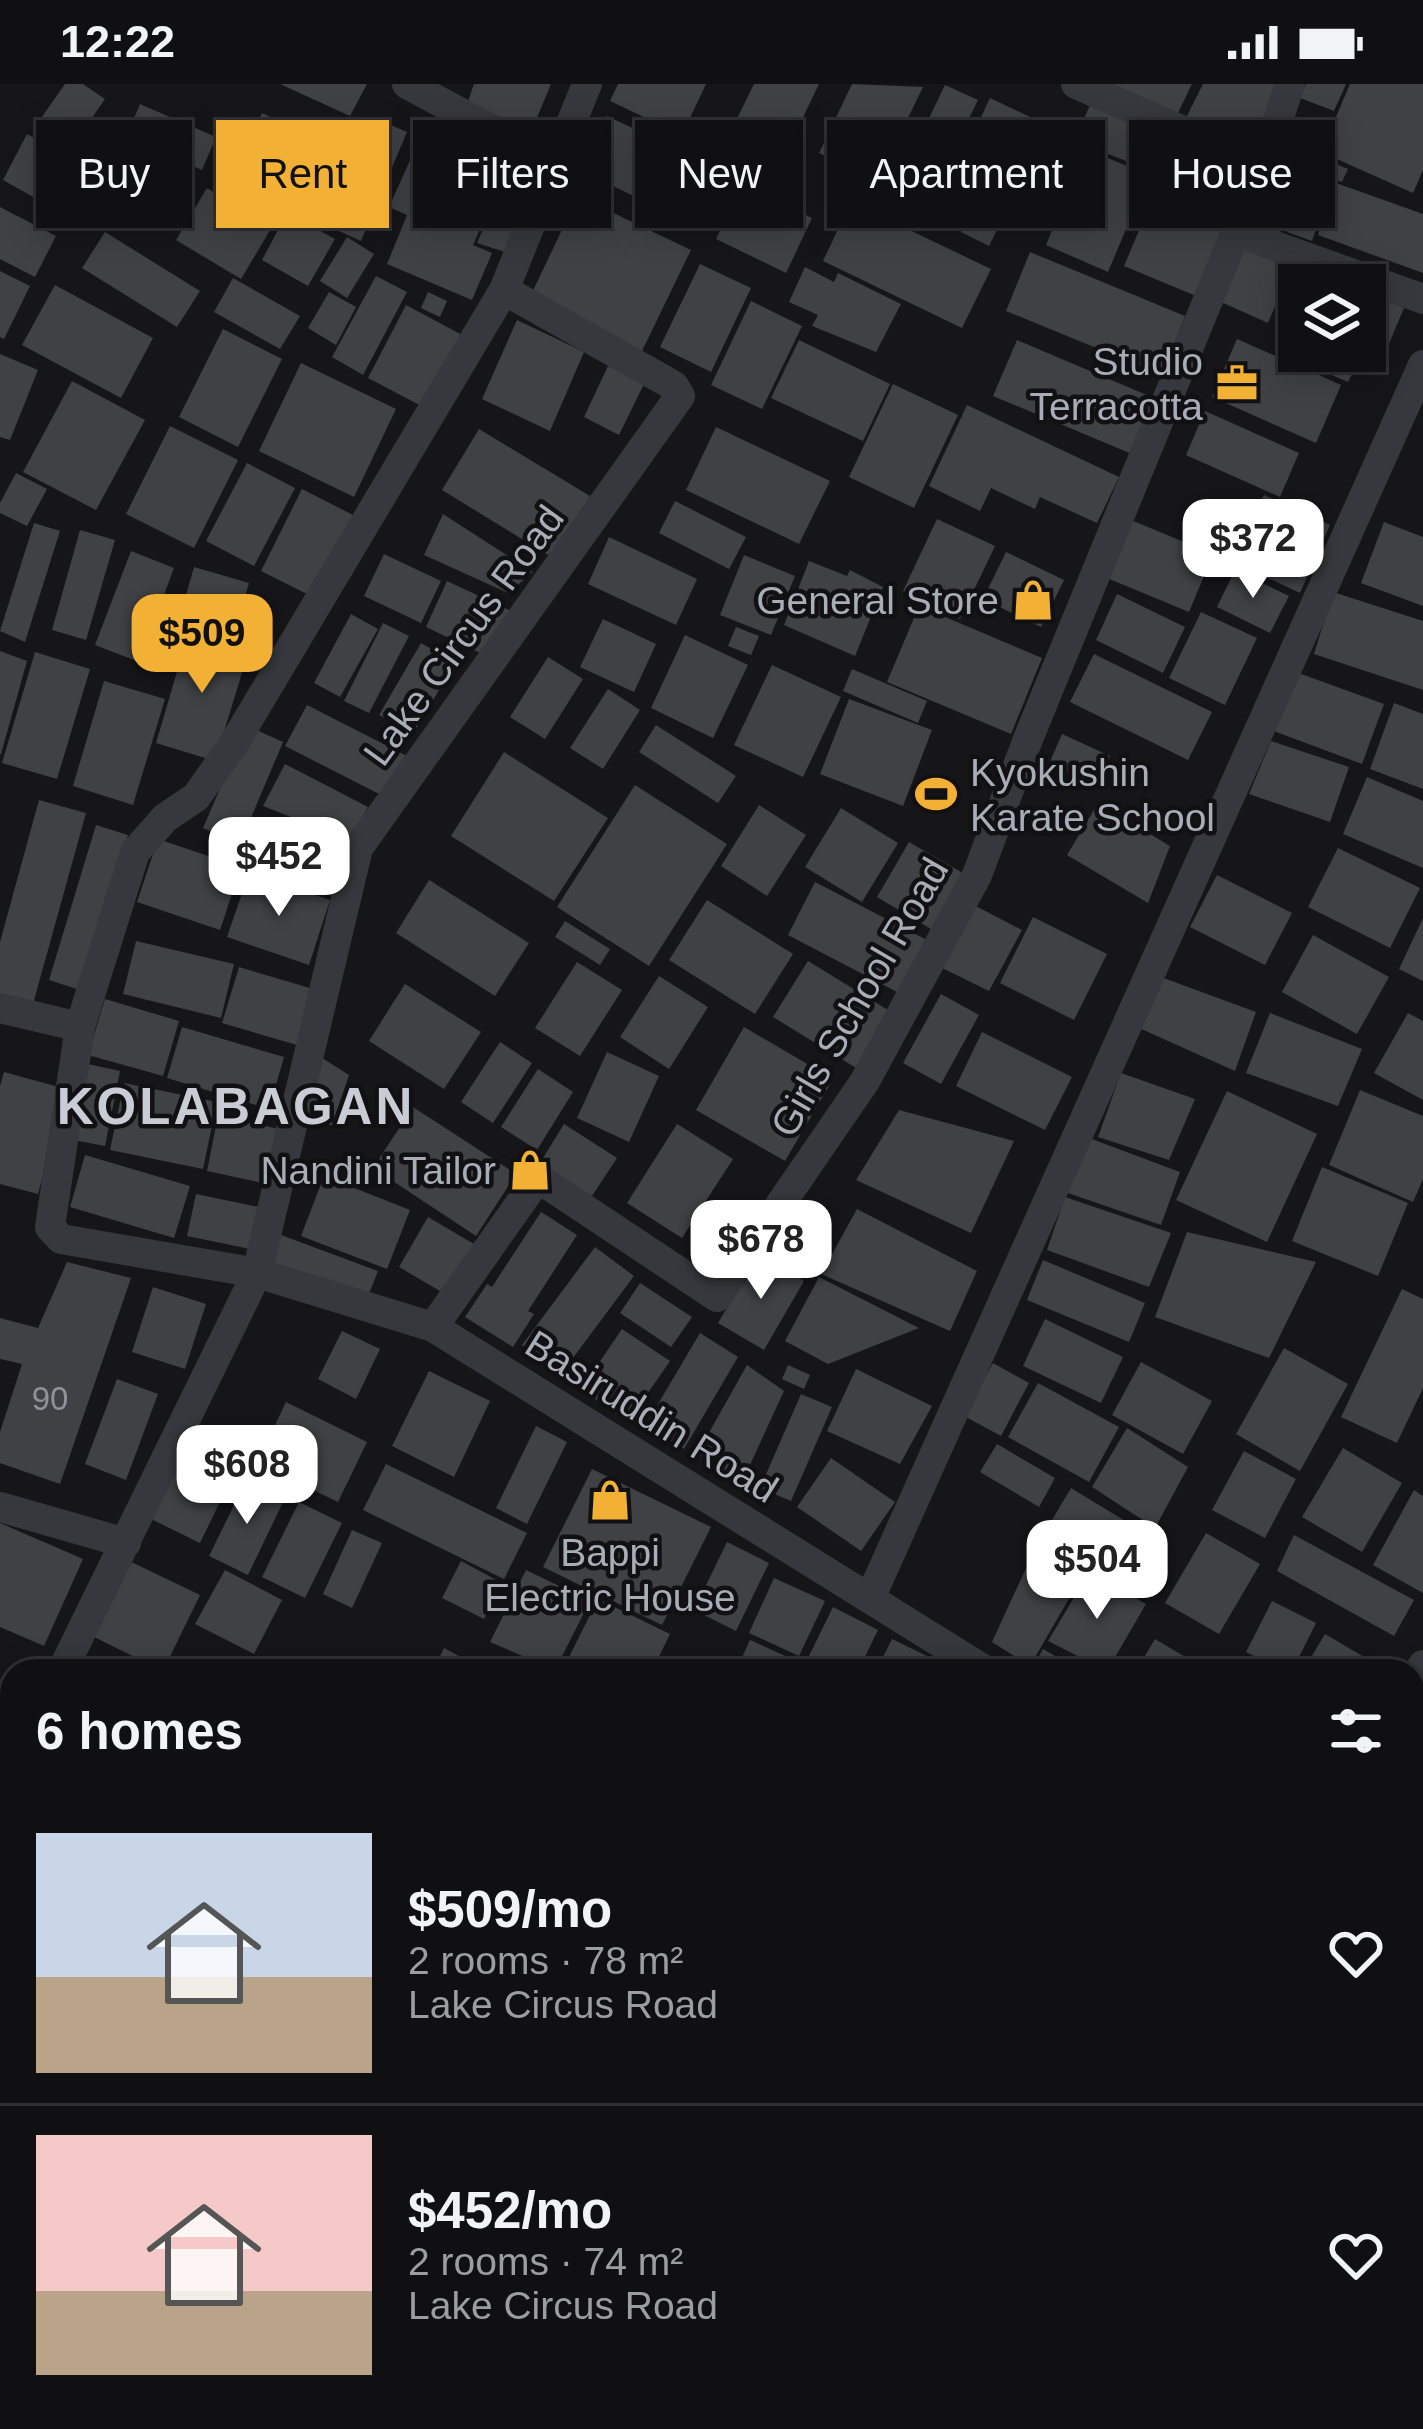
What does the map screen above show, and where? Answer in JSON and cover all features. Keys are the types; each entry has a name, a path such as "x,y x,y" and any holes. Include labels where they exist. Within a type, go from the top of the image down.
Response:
{"street":[{"path":"407,84 474,120"},
{"path":"572,120 586,84"},
{"path":"1076,84 1158,120"},
{"name":"Girls School Road","path":"1278,120 1290,84"},
{"path":"257,1273 61,1239 53,1232 50,1227 80,1027 135,852 165,818 196,797 233,745 505,290 530,228"},
{"name":"Girls School Road","path":"433,1327 538,1178 717,1297 865,1081 977,875 1238,228"},
{"path":"1236,232 1423,299"},
{"name":"Lake Circus Road","path":"68,1659 257,1273 358,848 680,396 674,386 505,290"},
{"path":"871,1596 1423,365"},
{"path":"0,1009 80,1027"},
{"name":"Basiruddin Road","path":"257,1273 433,1327 968,1659"},
{"path":"0,1507 126,1543"}],"building":[{"path":"65,84 83,84 105,99 91,120 40,120"},
{"path":"280,84 367,84 350,116"},
{"path":"474,84 551,84 536,120 504,120 467,104"},
{"path":"618,84 706,84 689,120 650,120 610,101"},
{"path":"754,84 819,84 802,120 736,120"},
{"path":"852,84 923,87 907,120 835,120"},
{"path":"1112,84 1192,84 1177,115"},
{"path":"1203,84 1281,84 1270,120 1185,120"},
{"path":"1306,84 1346,84 1334,111 1300,98"},
{"path":"1350,84 1423,84 1423,170 1413,193 1335,158 1335,120"},
{"path":"945,85 978,100 968,120 928,120"},
{"path":"990,98 1037,120 980,120"},
{"path":"140,104 177,120 133,120"},
{"path":"1090,105 1129,122 1129,162 1105,153 1105,120 1083,120"},
{"path":"607,116 635,129 635,197 611,185 611,120 605,120"},
{"path":"389,124 407,132 389,175"},
{"path":"192,127 216,137 202,170 192,166"},
{"path":"27,134 36,139 36,199 3,180"},
{"path":"413,154 413,228 480,228 473,245 492,253 472,300 387,264 407,215 389,207"},
{"path":"1105,157 1129,167 1129,222 1108,272 1046,245 1053,228 1105,228"},
{"path":"1335,164 1348,169 1342,182 1335,180"},
{"path":"1335,186 1423,214 1423,273 1318,235 1320,228 1335,228"},
{"path":"207,188 216,193 216,228 271,228 241,279 176,240 183,228 192,228 192,213"},
{"path":"0,207 56,236 35,277 0,259"},
{"path":"611,212 635,223 635,228 645,228 691,250 642,351 530,297 563,228 611,228"},
{"path":"803,214 812,218 786,273 716,239 721,228 803,228"},
{"path":"279,228 315,228 335,239 308,286 262,260"},
{"path":"332,228 366,228 361,241"},
{"path":"484,228 519,228 508,253 477,243"},
{"path":"839,228 905,228 991,269 962,328 823,261"},
{"path":"963,228 998,228 989,246 961,232"},
{"path":"1140,228 1223,228 1196,296 1124,266"},
{"path":"1248,228 1281,228 1275,243 1246,232"},
{"path":"1289,228 1316,228 1312,241 1287,232"},
{"path":"105,232 200,291 177,327 82,268"},
{"path":"347,237 374,254 347,298 320,281"},
{"path":"1247,239 1295,259 1293,264 1278,264 1278,299 1268,323 1221,302"},
{"path":"1030,252 1185,316 1162,375 1006,311"},
{"path":"700,264 751,288 711,372 660,347"},
{"path":"805,267 834,282 838,273 901,304 876,352 812,326 818,315 789,302"},
{"path":"0,271 30,286 4,339 0,337"},
{"path":"376,276 407,292 363,375 332,357"},
{"path":"233,278 300,316 280,349 214,312"},
{"path":"55,285 153,338 121,398 22,345"},
{"path":"329,292 356,307 336,345 308,328"},
{"path":"428,292 447,301 440,317 421,308"},
{"path":"1386,300 1404,308 1386,351"},
{"path":"751,301 802,326 762,409 711,385"},
{"path":"406,305 466,337 427,409 368,378"},
{"path":"517,320 584,352 550,431 482,399"},
{"path":"223,329 282,359 238,447 179,417"},
{"path":"1237,339 1278,357 1278,372 1312,372 1341,385 1316,443 1212,397"},
{"path":"799,340 890,384 863,441 771,398"},
{"path":"1017,340 1156,399 1132,454 993,396"},
{"path":"0,354 38,370 10,440 0,437"},
{"path":"301,363 396,409 354,497 259,451"},
{"path":"608,366 644,384 619,435 584,417"},
{"path":"1325,372 1353,372 1348,382"},
{"path":"72,381 145,420 96,510 23,472"},
{"path":"893,384 958,415 914,508 849,477"},
{"path":"967,405 1119,477 1097,523 1040,497 1035,509 991,488 980,511 929,486"},
{"path":"1205,411 1299,453 1280,497 1186,455"},
{"path":"170,426 238,460 194,548 126,514"},
{"path":"716,427 830,481 799,544 686,490"},
{"path":"479,429 590,496 553,558 442,490"},
{"path":"247,463 295,488 254,566 206,541"},
{"path":"16,473 47,489 27,526 0,513 0,503"},
{"path":"302,489 355,516 315,598 261,571"},
{"path":"1264,495 1330,525 1300,593 1233,562"},
{"path":"675,501 746,537 729,569 659,533"},
{"path":"443,514 533,572 508,593 424,555"},
{"path":"937,519 995,546 960,619 903,591"},
{"path":"1131,520 1213,554 1189,612 1107,578"},
{"path":"1384,522 1423,537 1423,606 1361,583"},
{"path":"34,523 60,531 25,642 0,631"},
{"path":"80,530 115,540 86,640 52,630"},
{"path":"609,537 697,579 676,625 588,584"},
{"path":"131,551 174,568 139,662 95,645"},
{"path":"1006,552 1064,580 1041,627 983,599"},
{"path":"384,554 441,581 421,623 364,596"},
{"path":"744,555 795,576 771,635 720,615"},
{"path":"809,561 847,576 850,570 883,587 855,656 784,625"},
{"path":"194,567 249,583 232,642 177,626"},
{"path":"1235,570 1289,596 1270,633 1217,607"},
{"path":"447,581 513,612 491,658 426,627"},
{"path":"1333,592 1423,621 1423,690 1314,654"},
{"path":"1117,594 1185,627 1163,673 1096,640"},
{"path":"919,606 1042,658 1011,734 887,682"},
{"path":"1201,612 1257,638 1225,705 1169,678"},
{"path":"351,614 378,629 340,697 314,683"},
{"path":"603,619 656,644 634,692 580,667"},
{"path":"383,623 409,636 369,713 344,701"},
{"path":"736,627 759,636 751,655 728,646"},
{"path":"189,631 249,650 215,761 156,743"},
{"path":"685,635 748,665 713,738 651,708"},
{"path":"421,643 455,663 413,734 379,715"},
{"path":"0,651 27,661 1,754 0,754"},
{"path":"35,652 90,669 57,779 2,763"},
{"path":"1094,654 1212,712 1188,760 1070,702"},
{"path":"548,657 583,679 545,739 510,717"},
{"path":"772,665 841,697 803,777 734,745"},
{"path":"852,669 927,701 918,723 843,691"},
{"path":"1293,671 1384,704 1362,764 1271,730"},
{"path":"104,681 165,699 133,805 73,786"},
{"path":"608,689 640,710 603,769 570,748"},
{"path":"849,699 932,730 903,806 820,774"},
{"path":"1394,703 1423,714 1423,789 1370,769"},
{"path":"307,705 407,756 385,797 285,746"},
{"path":"656,725 736,776 718,803 639,752"},
{"path":"247,726 283,742 240,844 203,828"},
{"path":"1062,734 1110,756 1098,785 1049,764"},
{"path":"1271,741 1349,767 1330,822 1249,794"},
{"path":"504,752 608,818 554,901 451,836"},
{"path":"285,764 368,807 349,840 263,806"},
{"path":"1367,777 1423,801 1423,868 1343,834"},
{"path":"635,785 727,844 649,966 557,907"},
{"path":"39,800 86,813 33,1004 0,995 0,942"},
{"path":"1098,803 1170,846 1148,903 1067,855"},
{"path":"759,805 806,835 767,896 721,866"},
{"path":"841,808 898,843 862,902 805,867"},
{"path":"263,821 347,855 331,885 250,854"},
{"path":"96,825 128,835 80,990 49,980"},
{"path":"158,839 241,867 220,930 137,902"},
{"path":"909,842 968,876 936,932 877,897"},
{"path":"1338,848 1420,888 1390,948 1308,907"},
{"path":"249,873 330,900 309,965 227,937"},
{"path":"1217,875 1292,913 1265,965 1190,927"},
{"path":"429,880 529,943 495,996 396,933"},
{"path":"815,882 927,940 899,993 788,935"},
{"path":"707,900 793,954 755,1014 669,960"},
{"path":"966,901 1022,930 989,991 938,966"},
{"path":"1033,917 1107,954 1074,1020 1000,983"},
{"path":"1423,918 1423,981 1399,969"},
{"path":"565,921 610,949 600,965 555,937"},
{"path":"1313,935 1389,977 1357,1034 1282,992"},
{"path":"136,941 234,964 221,1018 123,994"},
{"path":"808,961 896,1015 861,1071 773,1017"},
{"path":"577,962 622,990 580,1056 535,1028"},
{"path":"239,967 313,989 297,1045 222,1023"},
{"path":"1150,973 1256,1012 1235,1071 1128,1023"},
{"path":"659,976 708,1007 669,1069 620,1037"},
{"path":"405,984 481,1032 444,1089 369,1041"},
{"path":"941,994 979,1015 941,1084 903,1063"},
{"path":"105,999 179,1021 163,1076 88,1055"},
{"path":"1270,1013 1362,1049 1338,1106 1246,1073"},
{"path":"1408,1013 1423,1021 1423,1100 1374,1073"},
{"path":"182,1027 284,1057 269,1109 167,1078"},
{"path":"744,1027 833,1079 785,1161 696,1110"},
{"path":"982,1032 1072,1077 1045,1130 956,1086"},
{"path":"500,1042 532,1063 493,1123 461,1102"},
{"path":"607,1052 659,1076 629,1142 577,1118"},
{"path":"319,1056 349,1075 333,1125 301,1124"},
{"path":"83,1063 120,1071 105,1146 68,1139"},
{"path":"538,1069 573,1092 537,1150 501,1127"},
{"path":"4,1072 66,1089 38,1194 0,1184"},
{"path":"1121,1073 1195,1099 1169,1160 1098,1137"},
{"path":"124,1083 217,1102 203,1169 110,1150"},
{"path":"1360,1090 1423,1116 1423,1179 1413,1202 1329,1165"},
{"path":"1227,1091 1317,1134 1267,1242 1176,1200"},
{"path":"413,1107 516,1174 476,1236 373,1168"},
{"path":"899,1110 1014,1141 971,1233 856,1180"},
{"path":"218,1116 284,1130 273,1185 207,1171"},
{"path":"564,1124 617,1158 592,1196 540,1163"},
{"path":"677,1124 733,1159 682,1238 627,1203"},
{"path":"1089,1138 1180,1172 1161,1225 1068,1193"},
{"path":"85,1155 190,1186 174,1238 70,1207"},
{"path":"1322,1167 1408,1203 1378,1276 1292,1241"},
{"path":"324,1176 410,1210 387,1269 301,1236"},
{"path":"196,1194 259,1207 250,1249 187,1236"},
{"path":"1065,1197 1171,1233 1149,1287 1047,1250"},
{"path":"857,1209 977,1271 950,1331 821,1274"},
{"path":"541,1212 577,1235 528,1311 534,1314 513,1347 465,1317 487,1284 492,1287"},
{"path":"428,1217 474,1244 445,1294 399,1267"},
{"path":"1187,1232 1316,1262 1269,1358 1155,1317"},
{"path":"281,1235 378,1271 366,1301 269,1268"},
{"path":"595,1247 634,1276 561,1374 522,1345"},
{"path":"759,1254 804,1281 764,1350 718,1323"},
{"path":"1043,1260 1145,1303 1129,1342 1027,1300"},
{"path":"67,1262 131,1278 60,1484 0,1463 0,1432 22,1364 0,1359 0,1318 38,1328"},
{"path":"819,1277 919,1328 828,1364 785,1341"},
{"path":"640,1283 692,1317 671,1347 620,1313"},
{"path":"153,1287 206,1304 185,1369 132,1352"},
{"path":"1402,1289 1423,1299 1423,1388 1397,1443 1341,1417"},
{"path":"1045,1319 1123,1357 1101,1403 1023,1366"},
{"path":"622,1329 670,1361 628,1422 581,1389"},
{"path":"342,1331 380,1349 356,1399 318,1379"},
{"path":"700,1333 738,1357 684,1449 645,1426"},
{"path":"1284,1348 1348,1384 1300,1471 1236,1434"},
{"path":"1141,1362 1212,1401 1183,1454 1112,1415"},
{"path":"993,1363 1029,1383 1001,1436 964,1416"},
{"path":"747,1365 784,1391 743,1480 697,1454"},
{"path":"788,1365 810,1375 804,1389 782,1379"},
{"path":"856,1369 932,1406 900,1464 827,1431"},
{"path":"429,1371 490,1401 454,1477 392,1446"},
{"path":"117,1379 158,1394 126,1480 85,1464"},
{"path":"1038,1383 1119,1427 1089,1482 1008,1437"},
{"path":"801,1394 832,1407 791,1501 760,1488"},
{"path":"286,1402 367,1442 338,1502 257,1463"},
{"path":"536,1426 567,1442 527,1524 496,1508"},
{"path":"1127,1428 1188,1467 1155,1528 1092,1487"},
{"path":"997,1444 1055,1478 1039,1507 980,1472"},
{"path":"1343,1448 1402,1483 1362,1552 1302,1517"},
{"path":"180,1449 233,1475 200,1543 147,1517"},
{"path":"1244,1451 1296,1479 1265,1538 1212,1510"},
{"path":"831,1458 895,1502 861,1551 797,1507"},
{"path":"386,1464 527,1533 504,1579 363,1510"},
{"path":"592,1469 711,1527 662,1625 543,1567"},
{"path":"247,1479 285,1498 248,1575 209,1556"},
{"path":"1071,1488 1127,1522 1101,1566 1045,1532"},
{"path":"1414,1490 1423,1496 1423,1593 1373,1565"},
{"path":"299,1502 342,1523 305,1598 262,1577"},
{"path":"0,1523 83,1559 44,1646 0,1627"},
{"path":"352,1530 382,1543 352,1608 323,1594"},
{"path":"1206,1533 1260,1564 1219,1634 1165,1603"},
{"path":"1294,1535 1414,1600 1394,1636 1277,1571"},
{"path":"727,1542 769,1563 736,1631 694,1610"},
{"path":"1033,1553 1082,1576 1034,1659 1019,1659 992,1642"},
{"path":"121,1557 200,1595 169,1659 139,1659 84,1632"},
{"path":"461,1561 502,1583 484,1619 442,1598"},
{"path":"225,1570 282,1600 254,1654 195,1624"},
{"path":"526,1570 590,1601 561,1659 529,1659 490,1642"},
{"path":"1090,1571 1146,1604 1114,1659 1083,1659 1048,1641"},
{"path":"774,1578 825,1601 799,1656 749,1633"},
{"path":"598,1599 670,1634 658,1659 568,1659"},
{"path":"1272,1601 1316,1623 1298,1659 1260,1659 1246,1652"},
{"path":"833,1607 878,1630 864,1659 808,1658"},
{"path":"1325,1634 1368,1659 1310,1659"},
{"path":"892,1639 931,1658 931,1659 882,1659"},
{"path":"1155,1639 1189,1659 1143,1659"},
{"path":"750,1640 792,1659 741,1659"},
{"path":"444,1648 465,1659 439,1659"},
{"path":"1043,1649 1060,1659 1038,1659"}],"place":[{"name":"Studio Terracotta","path":"1237,383"},
{"name":"General Store","path":"1033,600"},
{"name":"Kyokushin Karate School","path":"936,794"},
{"name":"Nandini Tailor","path":"530,1170"},
{"name":"Bappi Electric House","path":"610,1500"}],"district":[{"name":"KOLABAGAN","path":"236,1106"}]}
